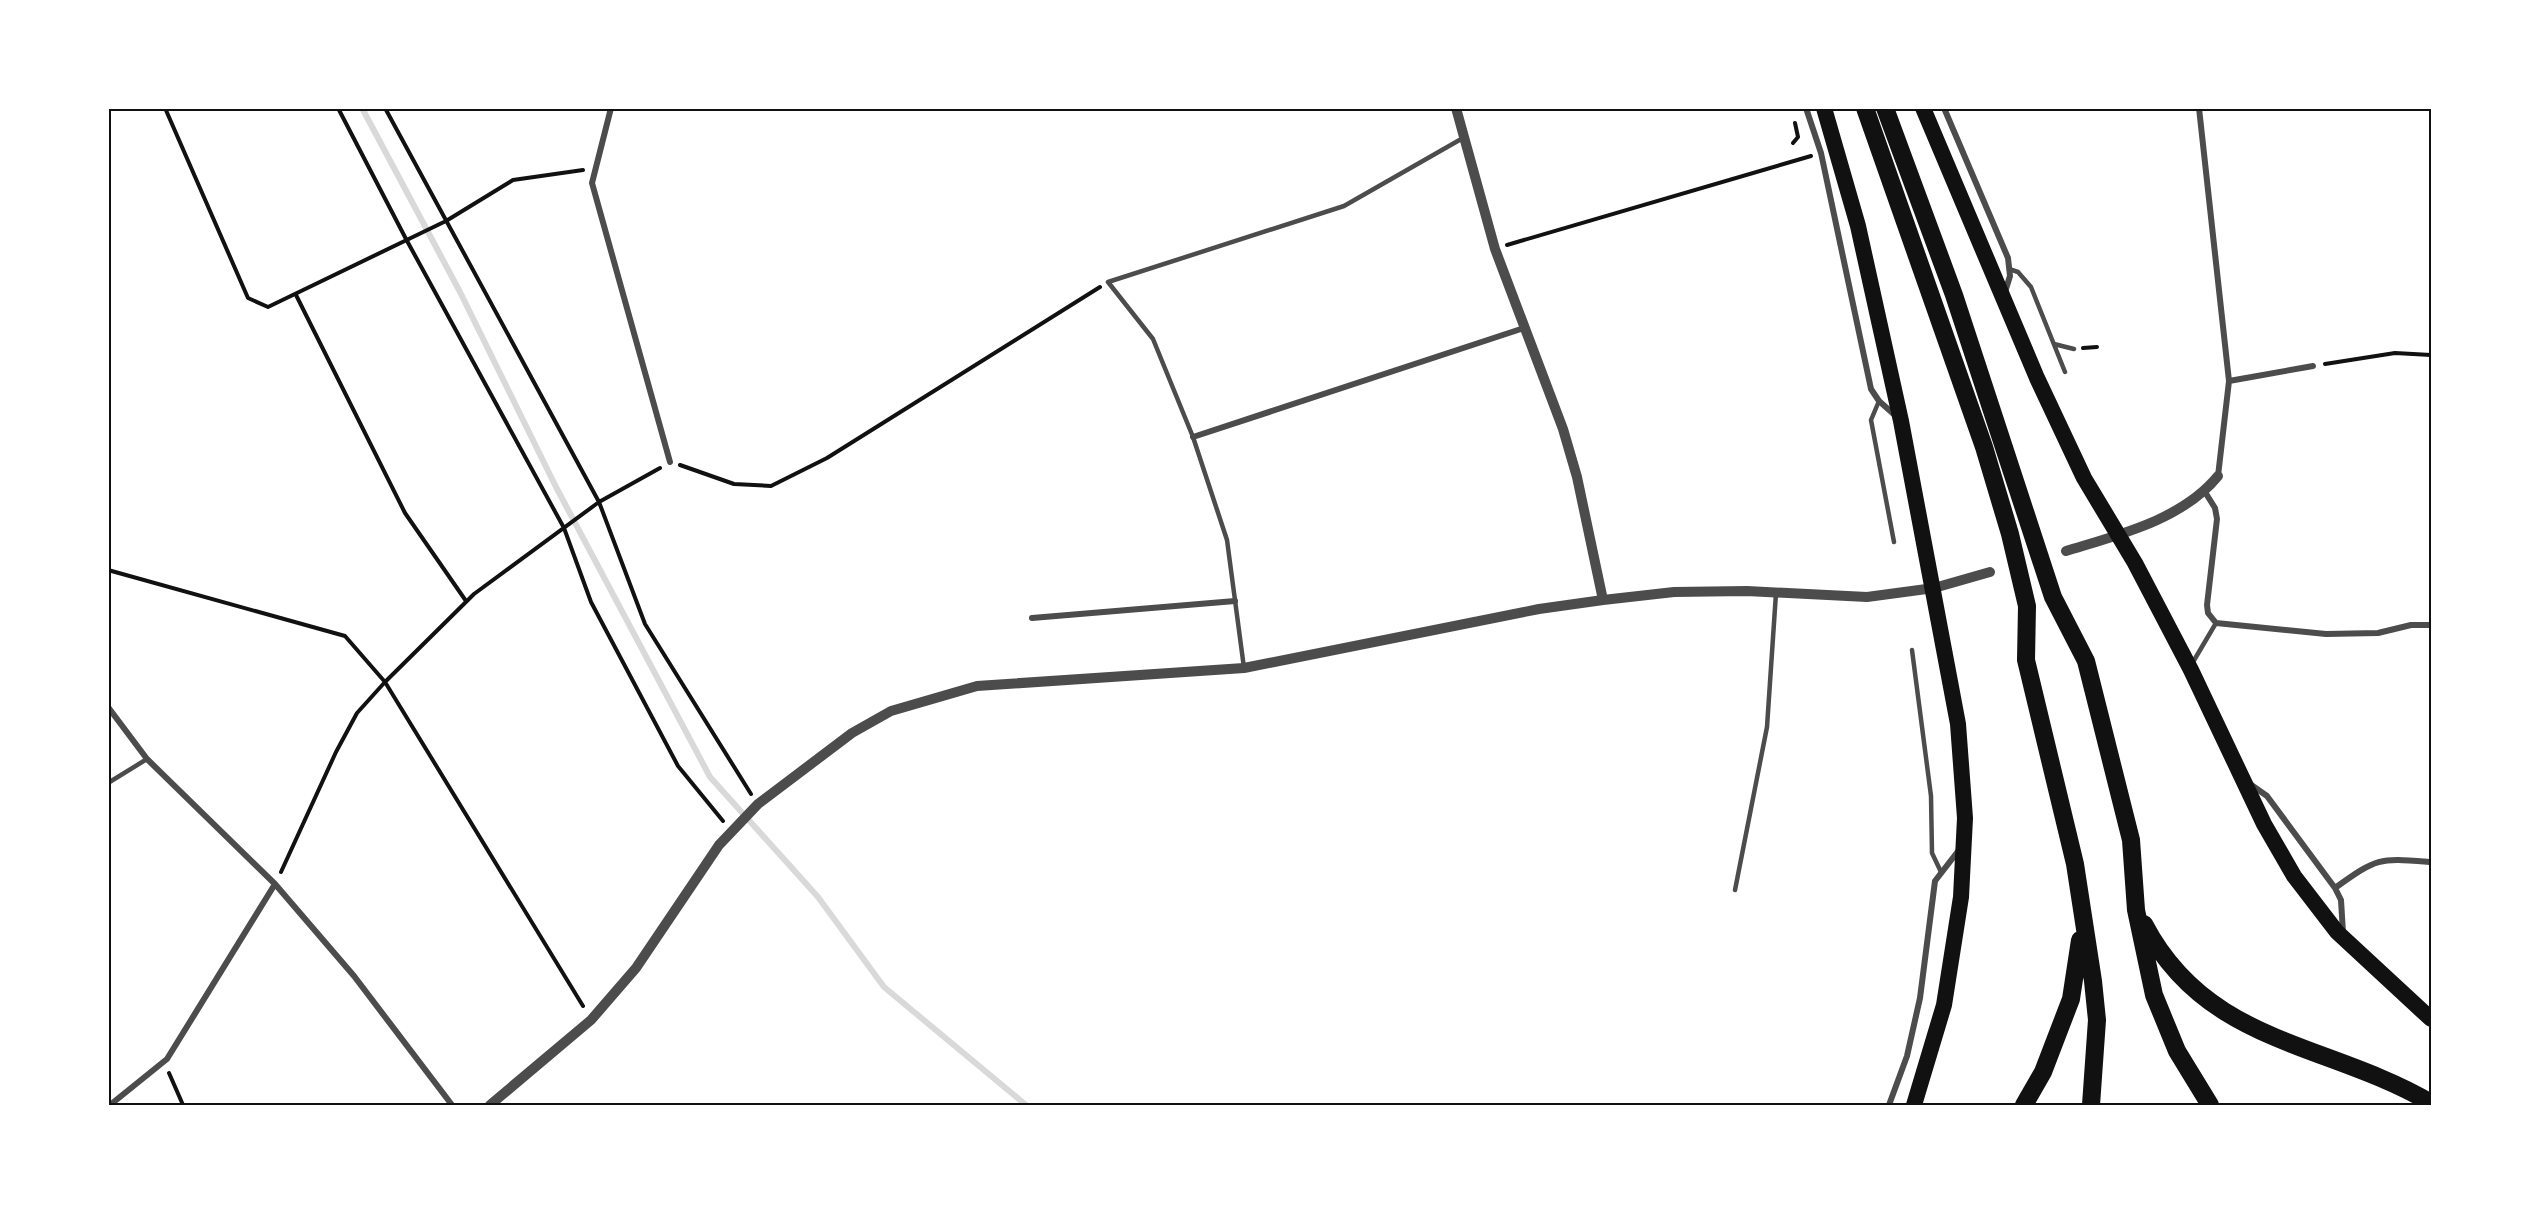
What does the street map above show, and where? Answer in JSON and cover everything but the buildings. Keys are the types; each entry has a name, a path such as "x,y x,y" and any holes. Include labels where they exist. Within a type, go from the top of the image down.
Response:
{"highway":[{"path":"1824,108 1858,226 1902,422 1958,724 1965,818 1961,897 1944,1005 1914,1105"},
{"path":"1865,108 1958,372 2010,534 2027,606 2026,660 2075,864 2097,1020 2091,1105"},
{"path":"1885,108 1954,296 2053,597 2086,661 2131,840 2136,910 2154,995 2189,1075 2210,1105"},
{"path":"1923,108 2037,378 2084,478 2135,563 2190,667 2242,778 2294,876 2343,937 2431,1019"},
{"path":"2136,910 2150,936 2182,981 2239,1022 2303,1050 2391,1083 2431,1103"},
{"path":"2024,1105 2043,1072 2071,999 2083,926"}],"street":[{"path":"611,108 592,183 670,462"},
{"path":"1456,108 1495,249 1563,429 1577,477 1603,600"},
{"path":"1806,108 1821,153 1871,389 1879,401 1902,422"},
{"path":"1944,108 2008,258 2009,269 2004,296"},
{"path":"2066,551 2118,535 2174,512 2205,492 2218,476 2229,381 2199,108"},
{"path":"1193,437 1524,328"},
{"path":"2229,381 2313,366"},
{"path":"2205,492 2215,507 2217,519 2207,605 2208,613 2216,623 2326,634 2378,633 2411,625 2431,625"},
{"path":"490,1105 591,1020 636,968 719,845 758,804 852,733 891,711 977,686 1244,668 1539,609 1603,600 1674,592 1747,591 1867,597 1934,588 1990,572"},
{"path":"1032,618 1235,601"},
{"path":"108,707 147,759 275,884 354,976 452,1105"},
{"path":"2242,778 2267,796 2335,888 2341,900 2343,937"},
{"path":"1889,1105 1907,1056 1920,998 1935,881 1962,846"},
{"path":"2335,888 2381,860 2399,858 2431,862"},
{"path":"110,1105 164,1061 275,884"}],"lane":[{"path":"1244,668 1227,540 1193,437 1153,339 1108,282 1344,206 1463,138"},
{"path":"2009,269 2018,272 2031,287 2065,372"},
{"path":"2054,344 2074,349"},
{"path":"1879,401 1872,412 1872,420 1894,542"},
{"path":"1735,890 1767,727 1776,593"},
{"path":"2190,667 2216,623"},
{"path":"1912,650 1931,796 1932,853 1941,872"},
{"path":"108,783 147,759"}],"path":[{"path":"165,108 248,298 268,307 446,220 513,180 595,168"},
{"path":"338,108 406,239 564,528 591,602 678,765 731,832"},
{"path":"385,108 599,502 645,624 725,757 758,804"},
{"path":"1793,142 1798,137 1796,127"},
{"path":"1495,249 1821,153"},
{"path":"275,884 352,722 386,682 466,602 599,502 670,462 734,484 771,486 827,458 1108,282"},
{"path":"296,295 405,513 466,602"},
{"path":"2313,366 2395,353 2431,354"},
{"path":"108,570 345,636 386,682 591,1020"},
{"path":"164,1061 183,1105"}],"waterway":[{"path":"362,108 460,292 556,487 710,777 818,897 884,987 1026,1105"}]}
